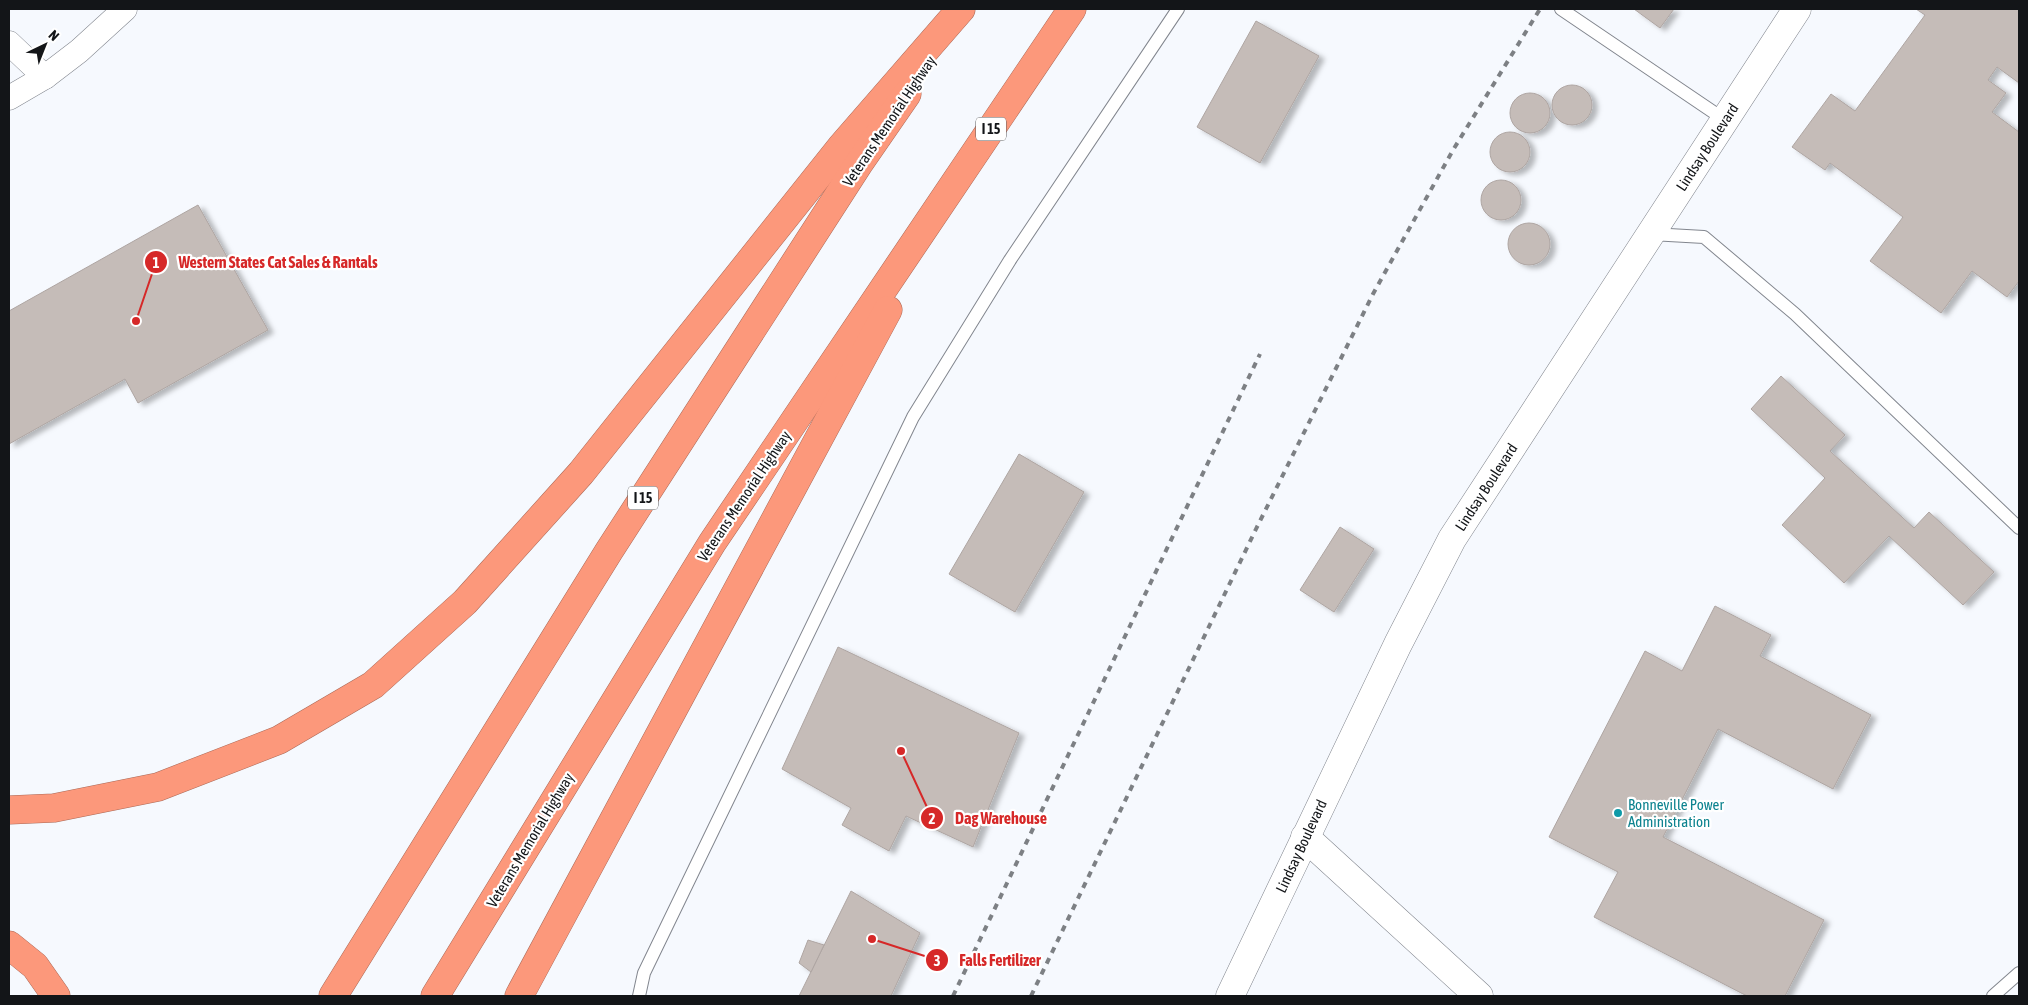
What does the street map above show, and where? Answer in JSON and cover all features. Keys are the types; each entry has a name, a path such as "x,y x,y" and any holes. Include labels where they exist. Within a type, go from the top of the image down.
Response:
{"highway":[{"path":"9,810 54,808 158,787 279,740 373,685 465,602 581,473 841,147 961,9"},
{"name":"Veterans Memorial Highway","path":"333,996 608,551 860,162 966,9"},
{"name":"Veterans Memorial Highway","path":"435,996 712,543 1072,9"},
{"path":"519,996 845,391 950,191"},
{"path":"9,945 35,966 56,996"}],"street":[{"path":"9,98 45,77 79,51 125,9"},
{"name":"Lindsay Boulevard","path":"1230,996 1398,644 1452,539 1797,9"},
{"path":"9,44 45,77"},
{"path":"1305,837 1479,996"}],"lane":[{"path":"639,996 644,973 913,417 1010,260 1178,9"},
{"path":"1561,9 1725,120"},
{"path":"1650,234 1704,237 1796,314 2019,528"},
{"path":"1993,996 2019,973"}],"building":[{"path":"1634,9 1674,9 1660,28"},
{"path":"1916,9 2019,9 2019,83 1997,67 1988,80 2006,93 1992,112 2019,132 2019,281 2007,297 1972,271 1941,313 1870,261 1903,217 1830,163 1825,170 1792,147 1831,94 1855,111 1925,15"},
{"path":"1256,21 1319,56 1260,163 1197,127"},
{"path":"1568,85 1576,85 1583,88 1589,94 1592,105 1589,116 1583,122 1576,125 1568,125 1561,122 1555,116 1552,109 1552,101 1555,94 1561,88"},
{"path":"1530,93 1544,99 1550,113 1544,127 1530,133 1516,127 1510,113 1516,99"},
{"path":"1514,132 1521,135 1527,141 1530,152 1529,160 1521,169 1514,172 1506,172 1499,169 1491,160 1490,148 1493,141 1502,133"},
{"path":"1505,180 1512,183 1518,189 1521,200 1520,208 1512,217 1505,220 1497,220 1490,217 1482,208 1481,196 1484,189 1493,181"},
{"path":"198,205 268,330 138,403 125,379 9,444 9,311"},
{"path":"1529,223 1544,229 1550,244 1544,259 1529,265 1514,259 1508,244 1514,229"},
{"path":"1781,376 1845,435 1830,451 1914,528 1929,512 1994,572 1963,605 1889,536 1844,583 1782,525 1825,478 1751,409"},
{"path":"1019,454 1084,492 1015,612 949,574"},
{"path":"1340,527 1374,549 1334,612 1300,590"},
{"name":"Bonneville Power Administration","path":"1715,606 1771,635 1760,656 1871,715 1833,789 1718,729 1663,837 1824,920 1785,996 1747,996 1594,917 1618,872 1549,837 1645,651 1682,671"},
{"path":"838,647 1019,733 973,847 906,816 889,851 842,825 851,808 782,769"},
{"path":"851,891 920,933 891,996 799,996"},
{"path":"808,940 824,945 811,972 799,963"}],"railway":[{"path":"1031,996 1256,529 1373,294 1453,150 1540,9"},
{"path":"953,996 1260,354"}],"place":[{"name":"Western States Cat Sales & Rantals","path":"136,321"},
{"name":"Dag Warehouse","path":"901,751"},
{"name":"Bonneville Power Administration","path":"1618,813"},
{"name":"Falls Fertilizer","path":"872,939"}]}
